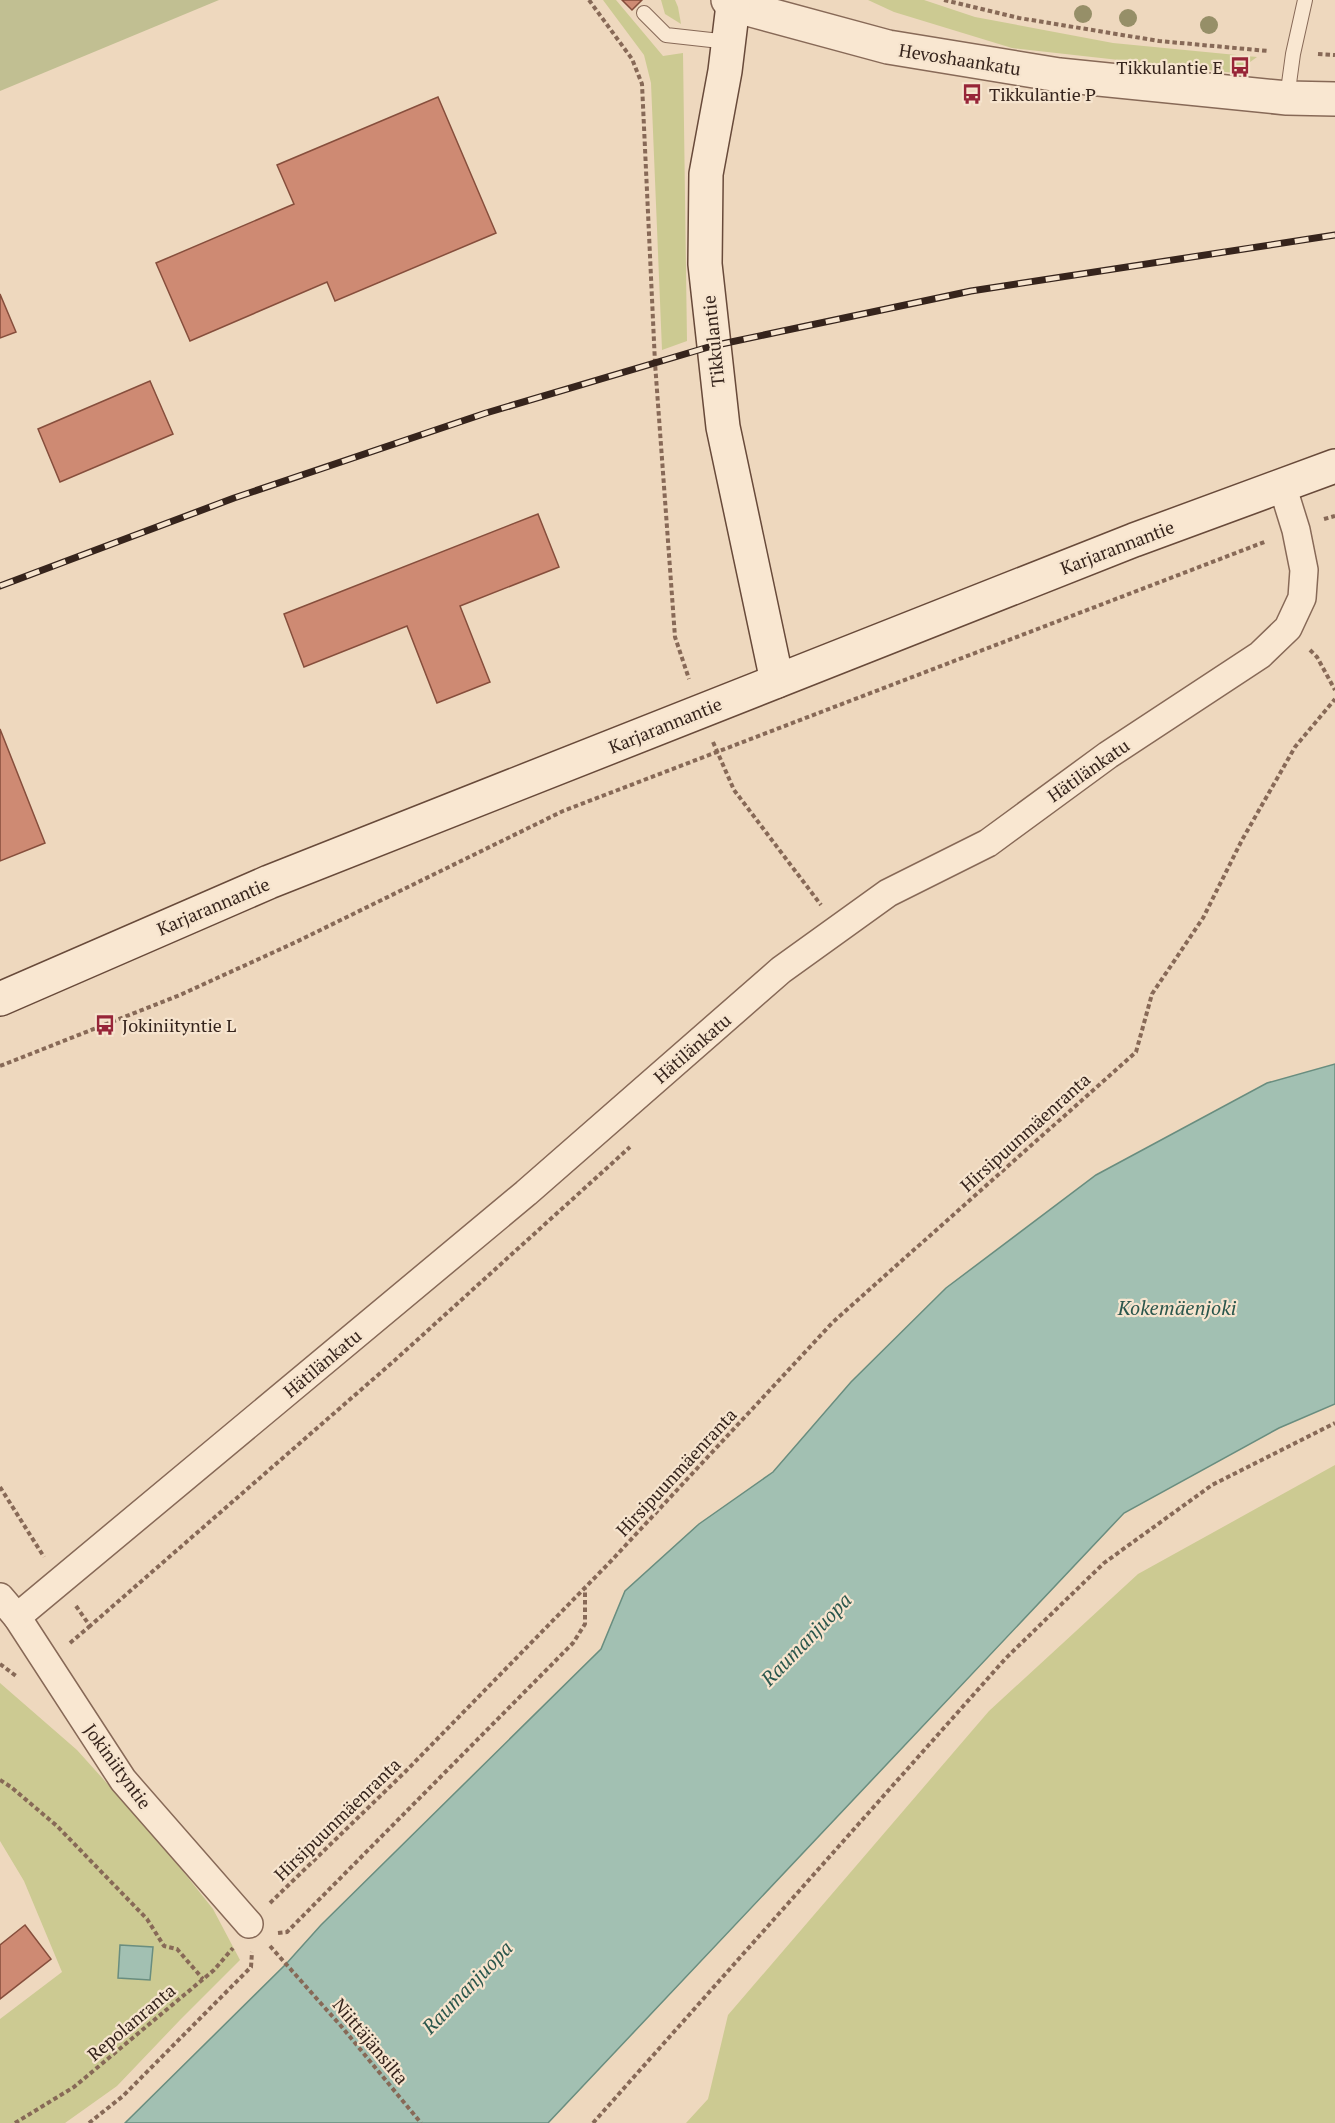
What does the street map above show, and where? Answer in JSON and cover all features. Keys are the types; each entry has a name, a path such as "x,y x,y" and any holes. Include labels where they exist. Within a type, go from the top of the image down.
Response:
{"main road":[{"name":"Tikkulantie","path":"731,3 729,42 706,174 705,264 723,427 777,681"},
{"name":"Hevoshaankatu","path":"731,3 899,49 1059,75 1287,98 1335,99"},
{"name":"Karjarannantie","path":"0,999 269,882 1134,540 1335,466"}],"street":[{"name":"Hätilänkatu","path":"9,1607 526,1193 781,970 888,893 988,843 1108,755 1260,656 1288,628 1302,598 1304,570 1296,530 1282,484"},
{"name":"Jokiniityntie","path":"9,1607 123,1780 256,1931"}],"lane":[{"path":"1287,98 1293,54 1305,0"},
{"path":"645,13 666,35 729,42"}],"path":[{"path":"589,0 632,59 642,84 655,363 675,637 700,712 734,790 838,929"},
{"path":"944,0 1019,18 1147,39 1293,54 1335,55"},
{"path":"0,1066 180,995 296,942 563,811 1335,516"},
{"path":"1288,628 1317,657 1335,690"},
{"name":"Hirsipuunmäenranta","path":"256,1931 405,1772 585,1588 833,1322 1136,1052 1152,994 1203,918 1242,840 1295,747 1335,699"},
{"path":"593,2123 1006,1658 1104,1563 1212,1485 1335,1424"},
{"path":"89,2123 123,2096 251,1967 256,1931 287,1932 573,1642 585,1624 585,1588"},
{"path":"0,1780 12,1787 57,1826 147,1919 164,1946 177,1949 203,1979"},
{"name":"Niittäjänsilta","path":"256,1931 299,1978 421,2123"},
{"name":"Repolanranta","path":"15,2123 74,2087 214,1970 256,1931"}],"shaded area":[{"path":"0,0 219,0 0,91"},
{"path":"603,0 616,0 663,56 683,53 687,341 662,350 651,83 644,55"},
{"path":"661,0 675,0 681,24 665,14"},
{"path":"868,0 924,0 975,17 1113,43 1257,57 1235,73 1012,48 894,12"},
{"path":"1335,1465 1335,2123 686,2123 708,2099 728,2015 989,1711 1138,1574"},
{"path":"0,1683 77,1750 158,1840 213,1909 240,1960 117,2086 65,2123 0,2123 0,2019 62,1972 24,1881 0,1841"}],"water":[{"name":"Kokemäenjoki","path":"1335,1064 1335,1404 1279,1428 1124,1513 548,2123 125,2123 286,1964 321,1925 601,1649 625,1591 699,1524 773,1472 851,1382 946,1288 1096,1175 1267,1083"},
{"path":"120,1945 153,1947 150,1980 118,1978"}],"building":[{"path":"622,0 642,0 632,10"},
{"path":"438,97 496,233 335,301 327,282 190,341 156,263 294,204 277,165"},
{"path":"0,294 16,332 0,338"},
{"path":"150,381 173,434 60,482 38,429"},
{"path":"538,514 559,567 460,606 490,682 437,703 407,626 304,667 284,614"},
{"path":"0,729 45,843 0,861"},
{"path":"25,1925 51,1959 0,1999 0,1945"}],"railway":[{"path":"0,586 234,498 486,413 712,346 971,291 1335,235"}],"place":[{"name":"Tikkulantie E","path":"1240,67"},
{"name":"Tikkulantie P","path":"972,94"},
{"name":"Jokiniityntie L","path":"105,1025"}],"water label":[{"name":"Raumanjuopa","path":"806,1639"},
{"name":"Raumanjuopa","path":"467,1987"}]}
